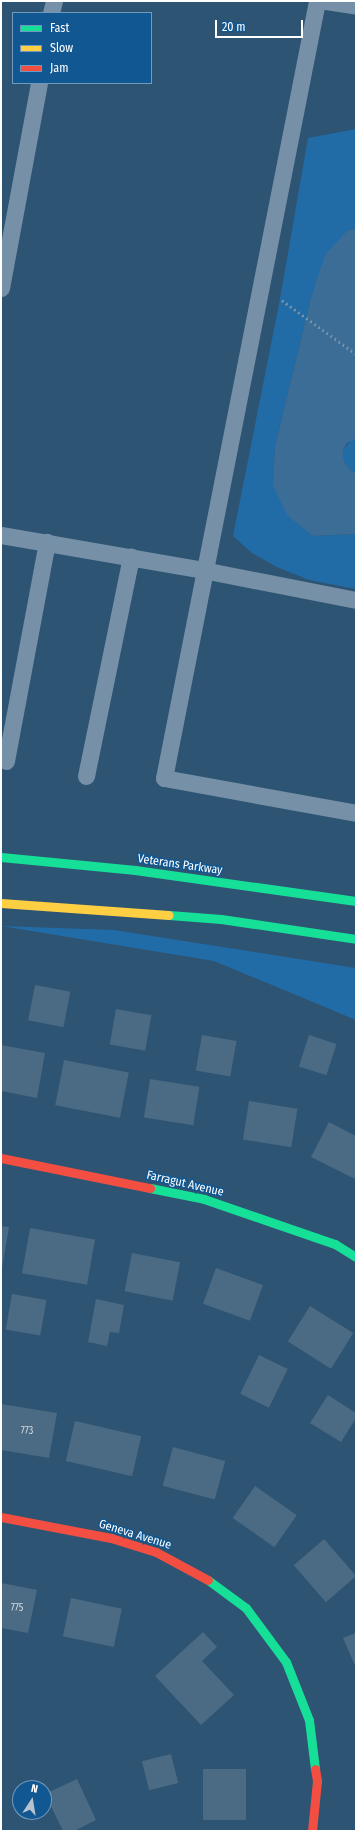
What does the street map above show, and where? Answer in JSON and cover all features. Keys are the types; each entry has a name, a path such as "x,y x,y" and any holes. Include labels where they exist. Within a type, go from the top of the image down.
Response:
{"street":[{"name":"Veterans Parkway","path":"1,857 135,870 356,901"},
{"path":"1,903 220,919 356,939"},
{"name":"Farragut Avenue","path":"1,1158 204,1199 335,1244 356,1257"},
{"name":"Geneva Avenue","path":"1,1517 111,1538 156,1552 185,1566 219,1586 246,1608 286,1662 309,1720 317,1781 312,1831"}],"lane":[{"path":"52,12 54,1"},
{"path":"317,1 164,778 356,813"},
{"path":"326,1 356,6"},
{"path":"1,288 39,84"},
{"path":"1,535 204,570 356,600"},
{"path":"6,761 47,542"},
{"path":"86,776 131,557"}],"path":[{"path":"280,299 356,354"}],"shaded area":[{"path":"356,129 356,228 347,231 311,298 275,446 273,485 313,536 356,534 356,589 309,580 277,567 252,553 233,536 280,299 308,138"},
{"path":"356,228 356,438 347,443 343,450 344,461 351,471 356,473 356,534 313,536 287,515 273,485 275,446 311,298 325,255 347,231"},
{"path":"353,438 356,438 356,473 351,471 344,461 343,450"},
{"path":"1,926 114,930 356,968 356,1020 214,961"}],"building":[{"path":"35,985 70,992 63,1027 28,1020"},
{"path":"116,1009 151,1015 145,1051 110,1044"},
{"path":"202,1035 236,1041 230,1077 196,1070"},
{"path":"309,1035 337,1044 326,1075 299,1066"},
{"path":"1,1045 45,1053 37,1098 1,1091"},
{"path":"64,1060 129,1073 120,1118 55,1105"},
{"path":"150,1079 199,1087 193,1125 144,1118"},
{"path":"249,1101 297,1109 291,1147 243,1140"},
{"path":"329,1122 356,1136 355,1179 311,1157"},
{"path":"1,1226 9,1227 2,1268 1,1268"},
{"path":"30,1228 95,1239 87,1285 22,1273"},
{"path":"132,1253 180,1262 173,1301 125,1291"},
{"path":"216,1268 263,1285 250,1321 203,1304"},
{"path":"12,1294 46,1300 40,1336 6,1329"},
{"path":"96,1299 124,1305 119,1333 110,1332 107,1346 88,1342"},
{"path":"310,1306 353,1333 331,1369 288,1342"},
{"path":"259,1355 288,1369 269,1408 240,1394"},
{"path":"328,1395 356,1413 356,1418 341,1442 310,1423"},
{"path":"1,1404 57,1413 49,1458 1,1450"},
{"path":"75,1421 141,1436 132,1476 66,1461"},
{"path":"173,1447 225,1461 215,1500 163,1486"},
{"path":"255,1486 297,1515 274,1547 233,1518"},
{"path":"324,1539 356,1576 326,1602 294,1565"},
{"path":"1,1583 37,1590 28,1633 1,1628"},
{"path":"71,1598 122,1609 114,1647 63,1636"},
{"path":"203,1632 217,1647 202,1661 234,1695 201,1725 155,1676"},
{"path":"356,1633 356,1668 343,1638"},
{"path":"171,1754 178,1783 149,1790 142,1761"},
{"path":"203,1769 246,1769 246,1820 203,1820"},
{"path":"77,1779 96,1820 74,1831 63,1831 52,1808 52,1791"}],"traffic: fast":[{"path":"1,857 135,870 356,901"},
{"path":"169,915 221,919 356,939"},
{"path":"150,1188 204,1199 335,1244 356,1257"},
{"path":"208,1580 246,1608 286,1662 309,1720 315,1769"}],"traffic: slow":[{"path":"1,903 169,915"}],"traffic: jam":[{"path":"1,1158 150,1188"},
{"path":"1,1517 111,1538 156,1552 208,1580"},
{"path":"312,1831 317,1781 315,1769"}]}
